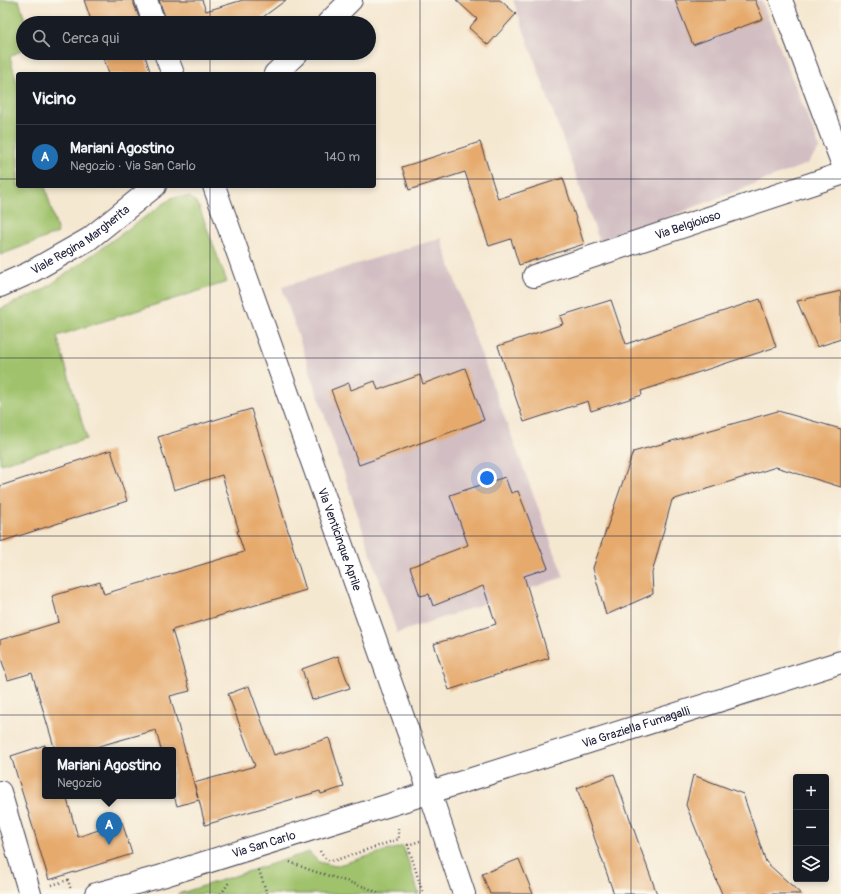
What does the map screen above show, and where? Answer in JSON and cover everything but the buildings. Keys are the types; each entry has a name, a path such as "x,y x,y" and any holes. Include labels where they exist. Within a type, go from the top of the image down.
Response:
{"street":[{"path":"146,0 152,16"},
{"path":"335,16 351,0"},
{"path":"781,0 841,160"},
{"path":"168,60 172,72"},
{"path":"277,72 290,60"},
{"name":"Via Belgioioso","path":"534,276 841,174"},
{"name":"Viale Regina Margherita","path":"0,286 29,273 89,239 153,188"},
{"name":"Via Venticinque Aprile","path":"215,188 430,793 464,894"},
{"name":"Via Graziella Fumagalli","path":"430,793 841,662"},
{"path":"0,792 30,894"},
{"name":"Via San Carlo","path":"96,894 162,876 430,793"}],"path":[{"path":"317,847 325,859 336,860 399,839 399,825"},
{"path":"423,838 422,840 408,845 423,894"},
{"path":"289,862 368,888 378,894"},
{"path":"259,869 267,894"}],"shaded area":[{"path":"513,0 761,0 820,148 807,164 600,243"},
{"path":"441,238 469,322 564,577 397,633 282,287"}],"green space":[{"path":"0,0 19,0 24,16 16,16 16,53 10,57 16,79 16,188 46,188 58,233 0,255"},
{"path":"173,197 190,197 198,204 227,282 57,336 87,439 0,464 0,309 43,290"},
{"path":"403,846 419,894 178,894 309,852 319,862 335,866"}],"place":[{"name":"Mariani Agostino","path":"109,845"}]}
